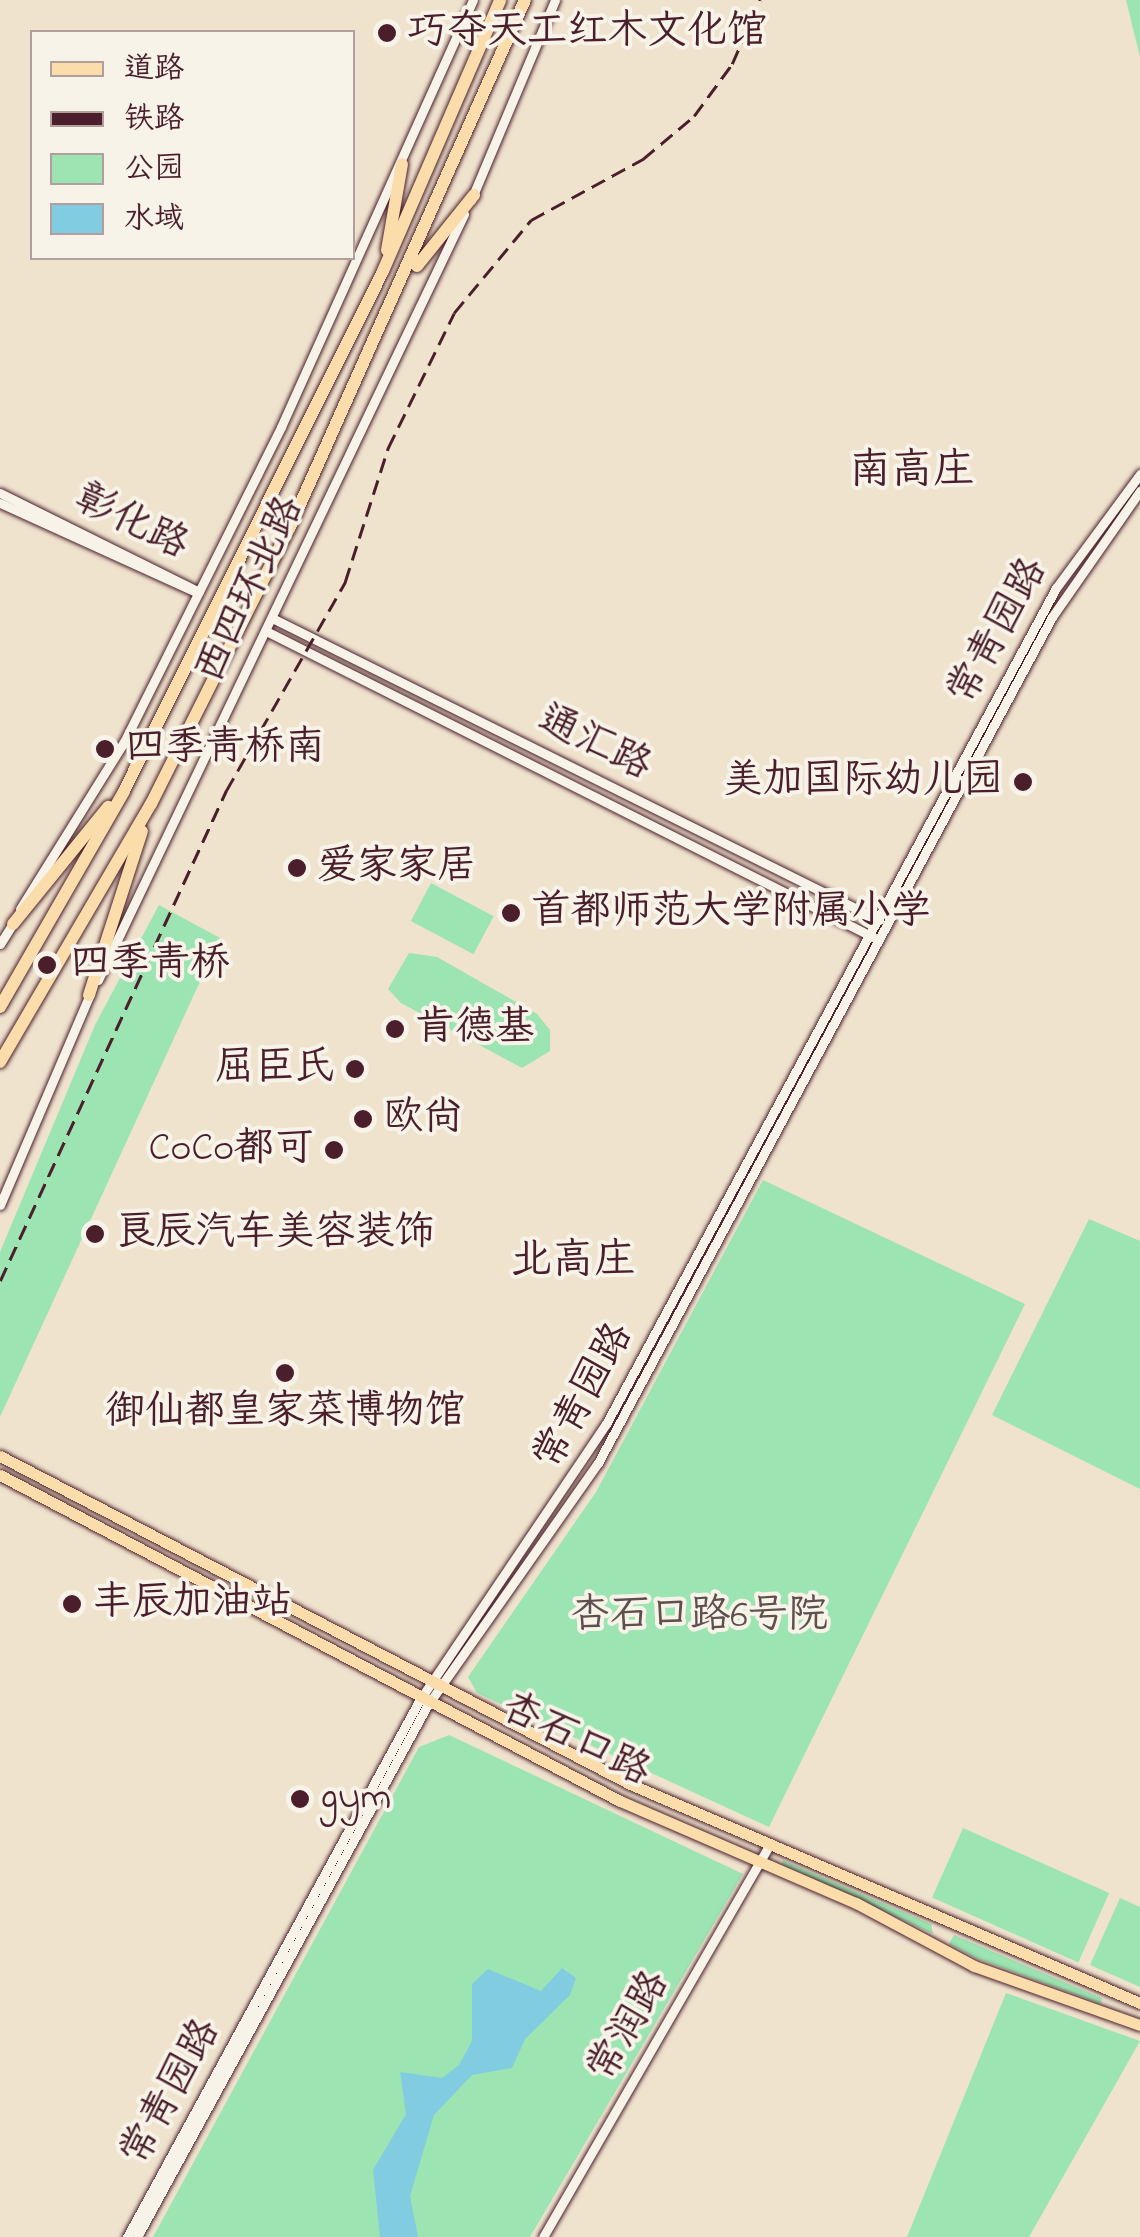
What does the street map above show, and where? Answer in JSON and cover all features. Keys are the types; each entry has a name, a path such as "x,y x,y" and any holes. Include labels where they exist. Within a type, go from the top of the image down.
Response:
{"highway":[{"name":"西四环北路","path":"0,1006 124,791 383,271 500,0"},
{"name":"西四环北路","path":"0,1062 152,804 406,280 525,0"},
{"path":"383,271 402,164"},
{"path":"406,280 474,194"},
{"path":"12,924 124,791"},
{"path":"89,995 152,804"}],"main road":[{"name":"杏石口路","path":"0,1456 434,1689 769,1846 1140,2003"},
{"name":"杏石口路","path":"0,1474 423,1703 762,1860 974,1966 1140,2025"}],"street":[{"name":"西四环北路","path":"0,944 118,755 402,164 473,0"},
{"name":"西四环北路","path":"0,1205 89,995 268,632 474,194 555,0"},
{"name":"常青园路","path":"127,2237 423,1703 598,1462 1064,575 1140,474"},
{"name":"常青园路","path":"881,921 1073,581 1140,491"},
{"name":"彰化路","path":"0,493 199,592"},
{"name":"彰化路","path":"0,504 199,592"},
{"name":"通汇路","path":"274,619 881,921"},
{"name":"通汇路","path":"268,632 873,937"},
{"name":"常青园路","path":"138,2237 423,1703"},
{"name":"常润路","path":"543,2237 769,1846"}],"green space":[{"path":"1126,0 1140,0 1140,57"},
{"path":"431,883 494,916 474,954 411,921"},
{"path":"159,905 220,938 0,1417 0,1252 95,1025"},
{"path":"409,953 437,957 537,1014 550,1030 550,1051 522,1068 401,1003 388,989"},
{"name":"杏石口路6号院","path":"763,1180 1025,1304 769,1827 477,1693 468,1677 596,1492"},
{"path":"1089,1219 1140,1241 1140,1489 992,1415"},
{"path":"449,1735 743,1874 530,2237 153,2237 419,1747"},
{"path":"963,1828 1109,1893 1078,1963 932,1897"},
{"path":"783,1860 931,1924 933,1934 782,1864"},
{"path":"1120,1898 1140,1907 1140,1987 1090,1965"},
{"path":"954,1935 1102,1998 1101,2004 976,1958 949,1944"},
{"path":"1006,1993 1140,2041 1029,2237 907,2237"}],"water":[{"path":"562,1968 576,1978 570,1995 525,2039 512,2068 472,2075 434,2115 410,2196 418,2237 380,2237 373,2170 406,2114 400,2072 442,2078 459,2065 472,2041 472,1984 488,1969 541,1991"}],"railway":[{"path":"0,1281 226,791 345,582 388,448 454,313 531,220 643,159 694,116 732,64 760,0"}],"place":[{"name":"巧夺天工红木文化馆","path":"387,33"},
{"name":"四季青桥南","path":"105,749"},
{"name":"美加国际幼儿园","path":"1023,782"},
{"name":"爱家家居","path":"297,868"},
{"name":"首都师范大学附属小学","path":"511,913"},
{"name":"四季青桥","path":"47,965"},
{"name":"肯德基","path":"395,1029"},
{"name":"屈臣氏","path":"355,1069"},
{"name":"欧尚","path":"363,1119"},
{"name":"CoCo都可","path":"334,1150"},
{"name":"良辰汽车美容装饰","path":"95,1234"},
{"name":"御仙都皇家菜博物馆","path":"285,1373"},
{"name":"丰辰加油站","path":"72,1604"},
{"name":"gym","path":"300,1799"}],"district":[{"name":"南高庄","path":"912,472"},
{"name":"北高庄","path":"573,1262"}]}
